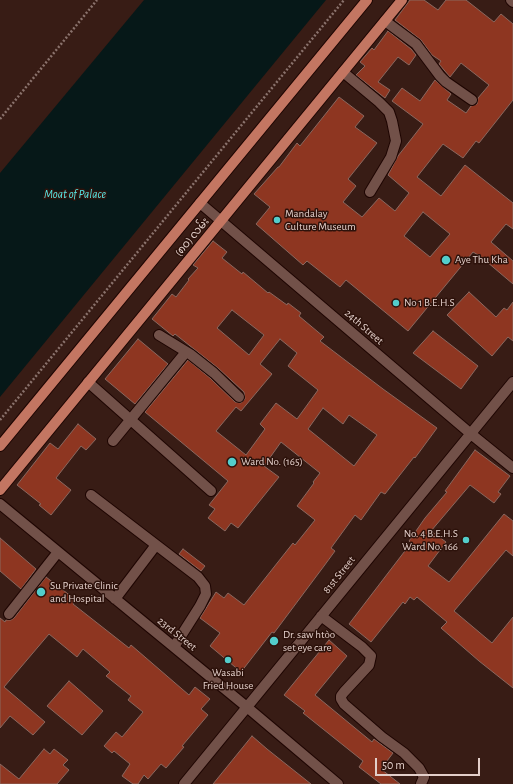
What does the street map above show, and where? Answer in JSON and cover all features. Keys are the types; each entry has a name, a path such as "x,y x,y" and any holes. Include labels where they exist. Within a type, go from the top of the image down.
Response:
{"main road":[{"name":"(၈၀) လမ်း","path":"0,446 367,0"},
{"name":"(၈၀) လမ်း","path":"0,490 402,0"}],"street":[{"path":"385,21 416,44 446,82 472,100"},
{"path":"343,72 379,102 389,112 392,121 396,141 391,156 370,192"},
{"name":"24th Street","path":"200,203 513,468"},
{"path":"159,335 186,352 214,373 239,397"},
{"path":"113,441 186,352"},
{"path":"88,382 210,491"},
{"name":"81st Street","path":"184,784 248,708 321,616 513,382"},
{"path":"91,495 198,577 205,586 206,594 200,606 174,647"},
{"name":"23rd Street","path":"0,504 338,784"},
{"path":"115,599 156,546"},
{"path":"9,614 58,552"},
{"path":"321,616 362,647 371,656 369,665 344,692 341,699 344,704 404,753 419,768 424,777 421,784"}],"path":[{"path":"0,119 97,0"},
{"path":"0,420 344,0"}],"water":[{"name":"Moat of Palace","path":"144,0 326,0 0,397 0,173"}],"building":[{"path":"410,0 424,0 438,10 446,0 466,0 494,22 501,14 513,24 513,100 479,143 476,141 463,158 443,144 417,177 441,196 465,165 513,203 513,229 506,224 491,242 513,261 513,284 480,256 473,252 408,331 346,280 340,287 307,261 303,265 256,224 270,207 254,194 279,167 297,143 300,146 339,97 364,116 355,127 377,143 348,179 356,186 343,202 362,217 379,198 395,211 409,193 388,175 398,156 423,124 392,101 402,88 420,101 435,80 451,94 447,100 466,113 471,106 477,104 478,98 489,85 461,63 450,77 439,64 441,61 432,55 421,40 395,20","holes":["423,212 450,234 430,257 404,236"]},
{"path":"388,31 411,49 416,55 409,65 398,57 378,82 390,90 385,98 356,75 365,66 360,62 372,48 374,50"},
{"path":"213,241 227,252 222,258 242,274 243,272 268,293 269,292 287,305 288,303 301,313 299,316 324,337 320,341 437,428 415,458 414,457 385,494 381,492 361,520 355,515 331,548 335,551 274,633 272,632 241,672 210,646 220,633 200,618 216,592 224,598 228,593 244,605 293,543 295,545 315,520 297,506 320,473 281,442 264,466 279,477 238,528 231,523 225,531 208,518 215,509 209,505 228,481 145,412 188,360 210,378 235,402 241,403 245,399 244,392 218,368 175,334 173,336 152,319 172,294 176,297 189,280 188,279 198,268 193,265","holes":["232,310 264,335 249,355 217,328","280,339 297,353 288,366 318,390 297,419 276,403 260,424 265,429 246,455 216,431 236,407 241,411 272,374 260,364","323,408 343,424 349,415 377,435 354,466 308,429"]},
{"path":"469,292 496,317 504,308 507,310 513,302 513,341 508,337 492,356 447,315"},
{"path":"433,331 478,366 461,389 413,353"},
{"path":"138,339 168,364 135,404 105,379"},
{"path":"78,424 96,439 86,450 81,446 56,478 71,490 51,515 39,505 41,504 17,485 50,443 58,449"},
{"path":"475,450 510,476 498,492 501,494 494,503 470,485 431,531 446,542 428,566 449,582 504,514 513,521 513,556 506,550 454,611 492,643 513,617 513,688 441,628 447,622 417,597 414,600 410,597 405,604 403,602 371,642 349,624 411,543 409,541 425,518 447,492 445,491"},
{"path":"0,538 36,569 21,589 0,571"},
{"path":"183,549 205,566 201,571 179,554"},
{"path":"46,577 76,600 73,604 129,648 131,645 189,695 195,687 210,699 201,709 208,715 182,746 184,747 166,768 161,764 148,779 144,775 138,784 133,784 122,776 130,764 114,751 112,753 104,746 116,732 122,737 143,712 128,700 131,696 106,676 110,672 83,649 77,657 49,634 4,687 45,722 33,735 10,716 0,728 0,618 5,622 6,620 11,620 14,618"},
{"path":"329,640 347,656 315,695 372,742 374,739 393,753 381,769 400,784 381,784 359,767 363,761 303,713 305,711 284,695"},
{"path":"69,681 103,711 82,735 47,706"},
{"path":"252,736 267,749 311,784 213,784"},
{"path":"44,749 50,754 54,749 68,760 63,765 69,770 57,784 0,784 0,764 19,779"}],"place":[{"name":"Mandalay Culture Museum","path":"277,220"},
{"name":"Aye Thu Kha","path":"446,260"},
{"name":"No 1 B.E.H.S","path":"396,303"},
{"name":"Ward No. (165)","path":"232,462"},
{"name":"No. 4 B.E.H.S Ward No. 166","path":"466,540"},
{"name":"Su Private Clinic and Hospital","path":"41,592"},
{"name":"Dr. saw htòo set eye care","path":"274,641"},
{"name":"Wasabi Fried House","path":"228,660"}]}
